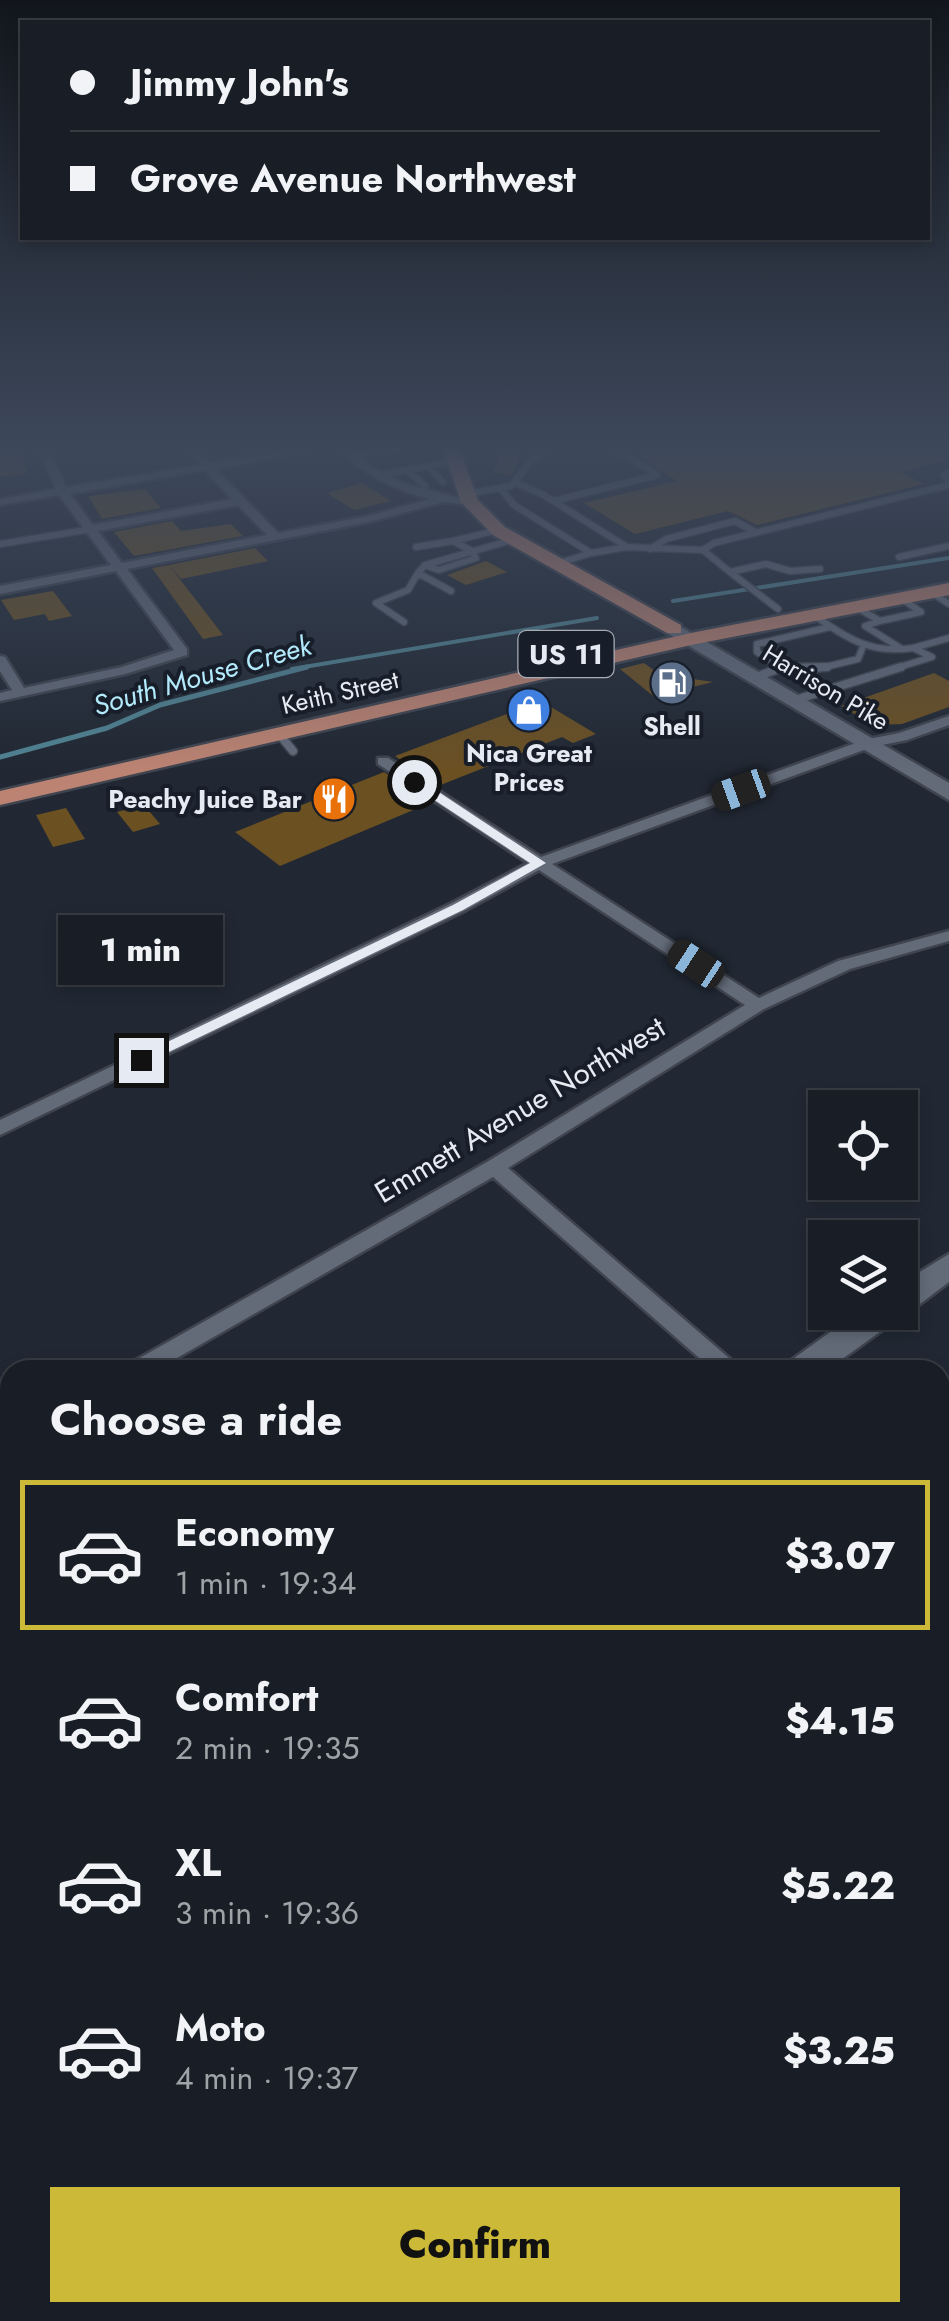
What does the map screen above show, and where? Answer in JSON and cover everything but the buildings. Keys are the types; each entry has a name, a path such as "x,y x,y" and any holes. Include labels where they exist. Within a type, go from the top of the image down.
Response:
{"main road":[{"path":"541,556 625,628 682,634"},
{"name":"US 11","path":"682,634 778,609 949,576"},
{"name":"US 11","path":"682,634 822,621 856,607 940,591"},
{"name":"Keith Street","path":"0,781 280,736 625,628 682,634"},
{"name":"Keith Street","path":"0,798 280,736 682,634"},
{"name":"Harrison Pike","path":"682,634 949,794"},
{"path":"918,1288 949,1266"},
{"path":"816,1360 858,1330"}],"street":[{"path":"0,696 124,670 182,652 111,556"},
{"path":"0,590 178,556"},
{"path":"0,660 20,692"},
{"path":"0,1128 458,908 540,863 868,744 949,720"},
{"path":"383,762 758,1005"},
{"name":"Emmett Avenue Northwest","path":"155,1360 494,1167 758,1005 844,965 949,936"},
{"path":"494,1167 716,1360"}],"lane":[{"path":"404,622 376,603 408,590 424,565 454,556"},
{"path":"555,565 581,556"},
{"path":"711,556 778,609"},
{"path":"730,572 766,564 790,571 820,569"},
{"path":"418,573 451,591"},
{"path":"940,591 949,604"},
{"path":"902,599 921,612 864,626 903,650"},
{"path":"856,607 880,621"},
{"path":"785,668 757,652 757,644 822,621 862,649 903,650 949,638"},
{"path":"796,700 932,658 913,648"},
{"path":"756,677 785,668 814,670 858,658 862,649"}],"waterway":[{"name":"South Mouse Creek","path":"673,601 949,558"},
{"name":"South Mouse Creek","path":"292,669 597,618"},
{"name":"South Mouse Creek","path":"0,757 107,728 160,705 307,667"}],"place":[{"name":"Shell","path":"672,683"},
{"name":"Nica Great Prices","path":"529,710"},
{"name":"Peachy Juice Bar","path":"334,799"}],"route":[{"path":"141,1060 458,908 540,863 414,782"}]}
